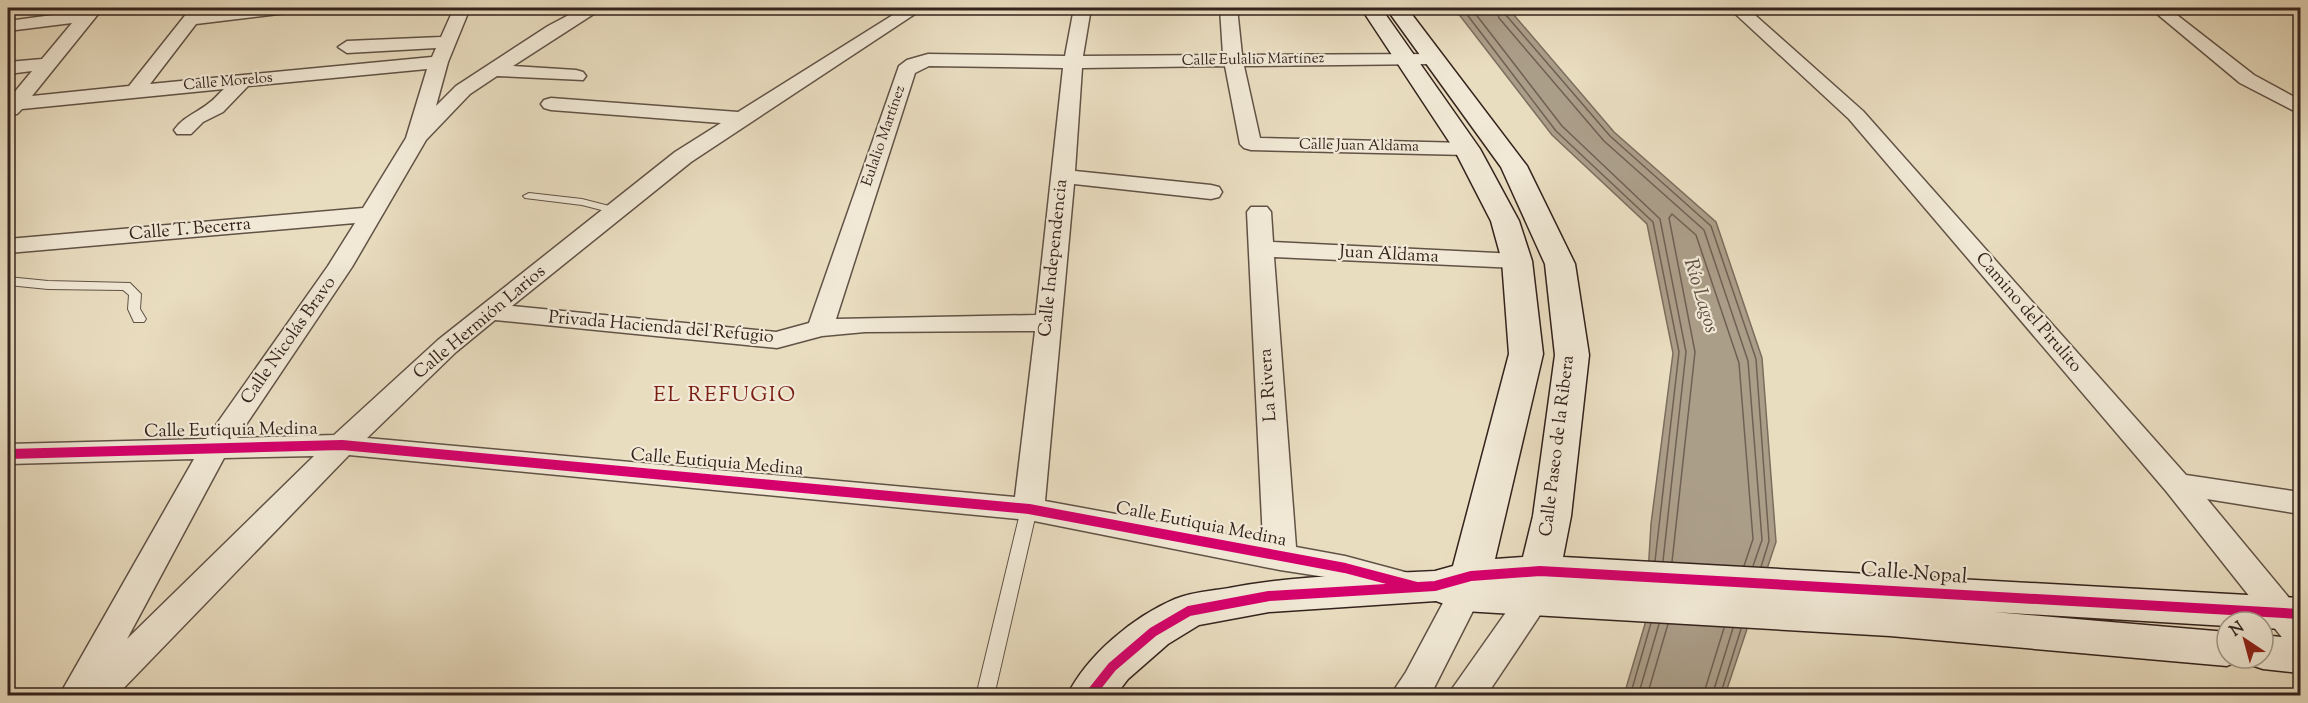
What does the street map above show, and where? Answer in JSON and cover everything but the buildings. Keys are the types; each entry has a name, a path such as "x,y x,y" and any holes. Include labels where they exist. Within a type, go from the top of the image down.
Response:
{"street":[{"path":"8,10 27,8"},
{"path":"135,91 194,14 287,8"},
{"name":"Calle Nicolás Bravo","path":"77,696 216,446 373,214 416,138 439,62 462,8"},
{"path":"416,138 463,90 554,30 594,8"},
{"name":"Calle Hermión Larios","path":"92,696 342,445 447,346 683,157 915,8"},
{"name":"Calle Independencia","path":"1029,509 1046,323 1064,176 1072,62 1082,8"},
{"path":"1228,8 1233,60"},
{"name":"Calle Paseo de la Ribera","path":"1371,8 1420,58 1514,166 1560,264 1572,355 1552,516 1550,586 1465,696"},
{"name":"Calle Paseo de la Ribera","path":"1396,8 1505,221 1517,261 1526,354 1447,586 1419,682 1407,696"},
{"name":"Camino del Pirulito","path":"1737,8 1856,115 2296,621"},
{"path":"2158,8 2247,79 2301,108"},
{"path":"8,26 90,12"},
{"path":"12,108 90,12"},
{"path":"347,47 448,42"},
{"name":"Calle Eulalio Martínez","path":"1072,62 1420,58"},
{"name":"Eulalio Martínez","path":"820,328 906,70 914,64 928,60 1072,62"},
{"name":"Calle Juan Aldama","path":"1233,60 1251,144 1467,149"},
{"name":"Calle Morelos","path":"12,108 135,91 439,62"},
{"path":"8,68 46,64"},
{"path":"493,70 576,76"},
{"path":"184,130 196,118 216,108 242,81"},
{"path":"429,94 463,90"},
{"path":"551,104 744,118"},
{"path":"1064,176 1211,192"},
{"name":"La Rivera","path":"1259,212 1280,558"},
{"name":"Calle T. Becerra","path":"8,246 373,214"},
{"name":"Juan Aldama","path":"1261,249 1517,261"},
{"name":"Privada Hacienda del Refugio","path":"490,312 777,340 820,328 865,324 1046,323"},
{"name":"Calle Eutiquia Medina","path":"8,454 216,446 342,445 1029,509 1280,558 1447,586"},
{"path":"2177,484 2300,503"},
{"name":"Calle Nopal","path":"1089,696 1112,667 1152,632 1189,611 1269,596 1447,586 1550,586 1884,604 2296,621"},
{"name":"Calle Nopal","path":"1884,604 2215,647"},
{"path":"2275,653 2301,656"}],"lane":[{"path":"529,196 582,202 617,211"},
{"path":"8,281 48,285 126,286 135,294 134,309 139,320"},
{"path":"985,696 1029,509"}],"water":[{"name":"Río Lagos","path":"1454,8 1508,8 1614,132 1716,222 1762,358 1776,542 1725,695 1624,695 1645,624 1651,524 1673,353 1647,224 1552,135"}],"cycle path":[{"path":"8,454 342,445 1029,509 1345,568 1417,587"},
{"path":"1089,696 1112,667 1153,632 1189,611 1269,596 1435,586 1471,576 1540,571 2300,614"}],"district":[{"name":"EL REFUGIO","path":"725,396"}]}
